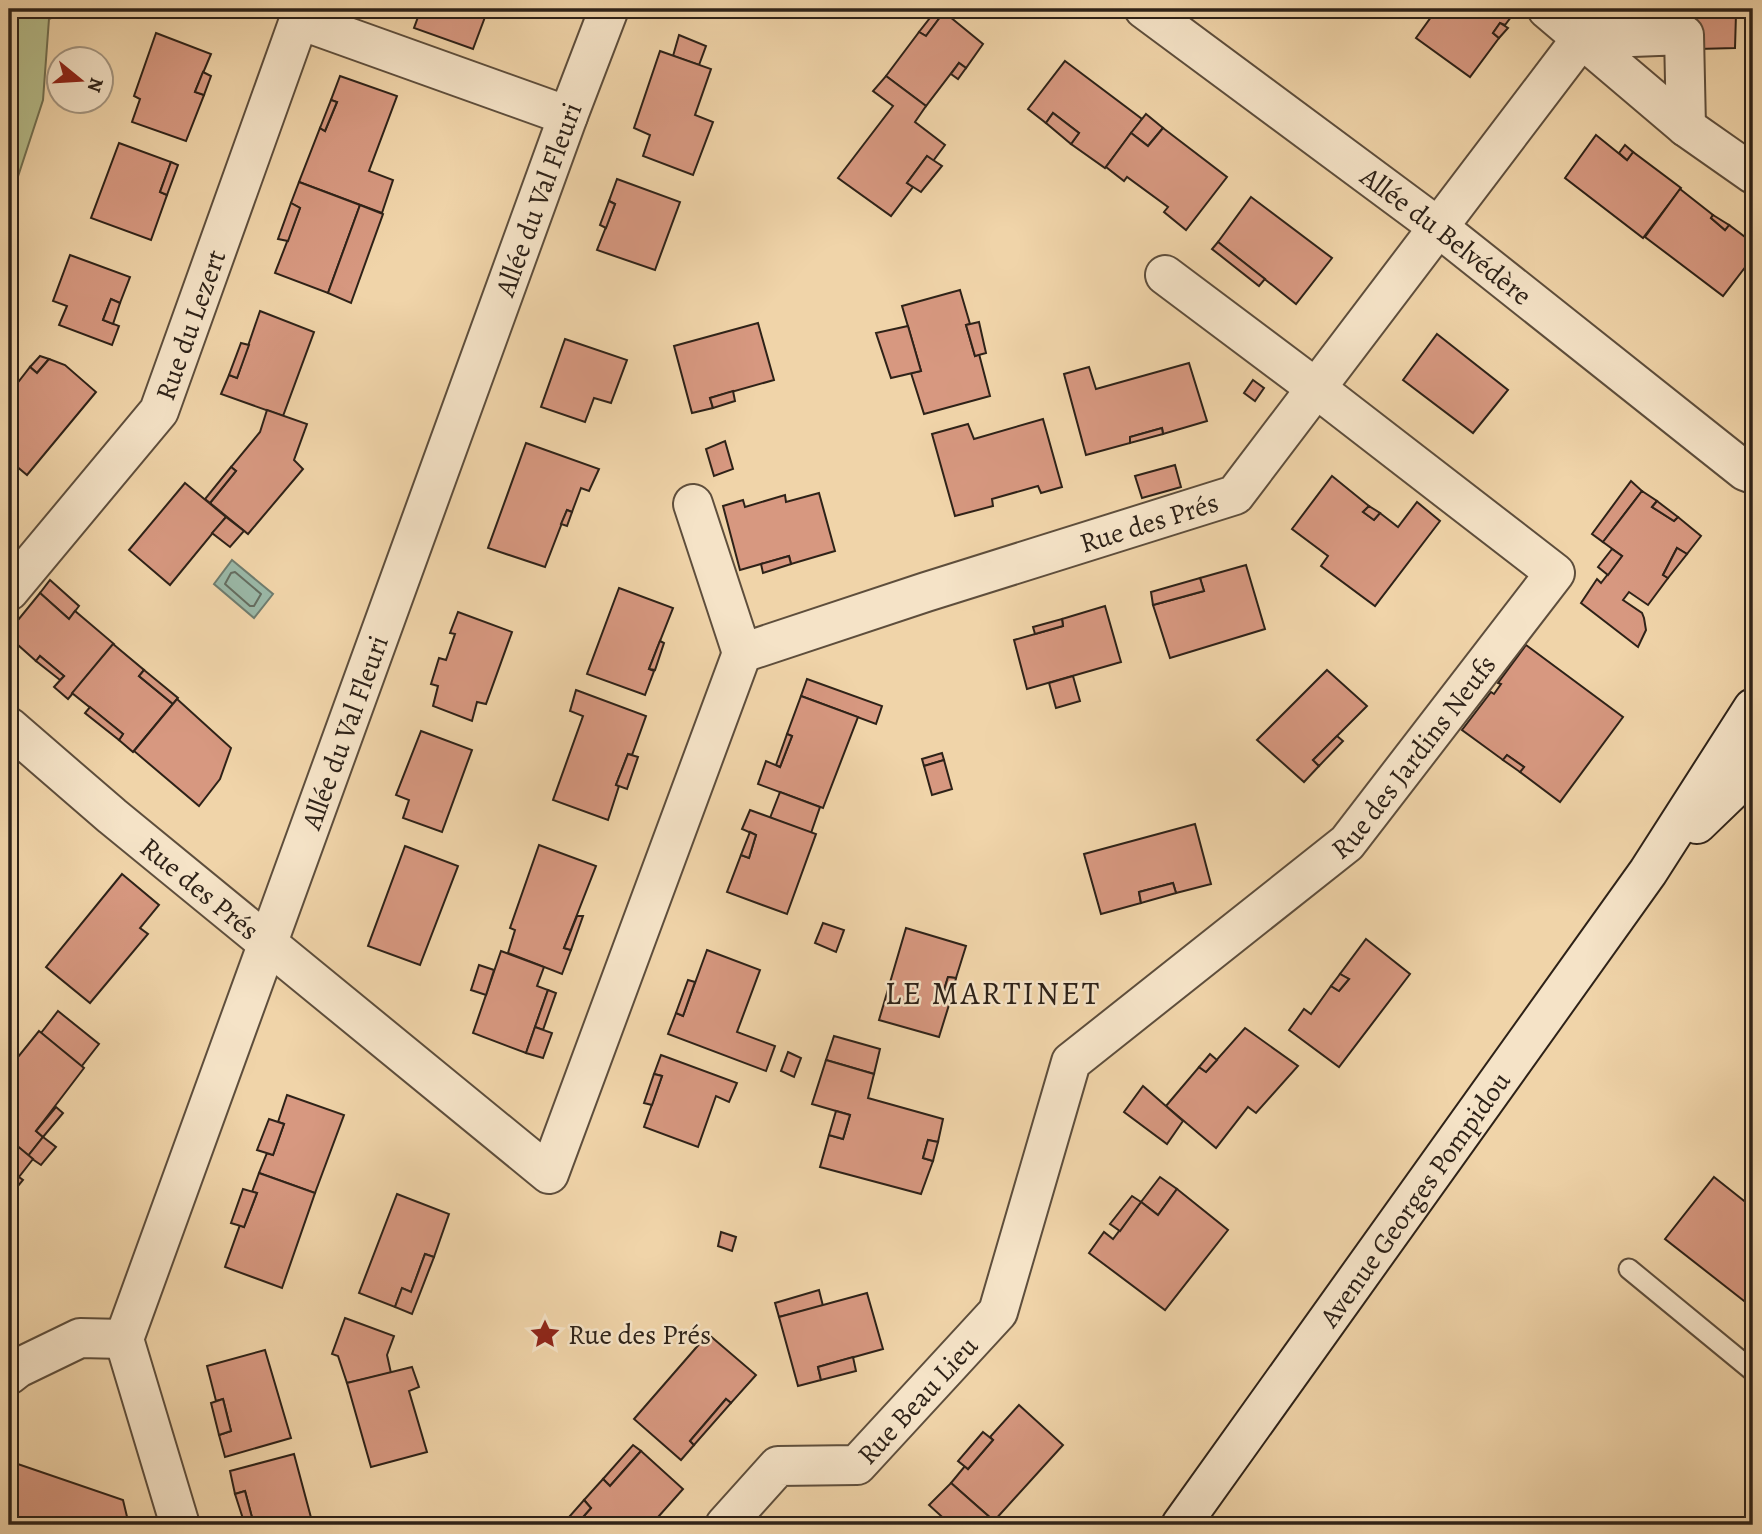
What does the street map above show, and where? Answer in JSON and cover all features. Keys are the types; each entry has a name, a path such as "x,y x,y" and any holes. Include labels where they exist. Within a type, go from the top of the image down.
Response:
{"street":[{"name":"Allée du Val Fleuri","path":"124,1339 608,9"},
{"name":"Allée du Belvédère","path":"1144,9 1438,227 1750,477"},
{"path":"1548,9 1591,24 1684,35 1686,127"},
{"name":"Rue du Lezert","path":"9,591 159,411 301,15 568,116"},
{"name":"Rue des Prés","path":"9,727 549,1174 742,653 1235,495 1591,24"},
{"path":"1591,24 1686,127 1753,174"},
{"name":"Rue des Jardins Neufs","path":"998,1312 1071,1062 1347,843 1555,573 1165,275"},
{"path":"693,504 742,653"},
{"path":"1648,872 1753,708"},
{"path":"1648,872 1753,770"},
{"name":"Avenue Georges Pompidou","path":"1181,1525 1648,872"},
{"name":"Rue Beau Lieu","path":"725,1525 778,1466 858,1465 998,1312"},
{"path":"9,1375 80,1338 124,1339 180,1525"}],"lane":[{"path":"1629,1269 1753,1371"}],"green space":[{"path":"9,9 71,9 49,19 43,100 9,204"}],"water":[{"path":"232,560 273,594 254,618 214,584"}],"building":[{"path":"421,9 488,9 473,49 414,28"},
{"path":"937,9 944,12 926,36 919,32"},
{"path":"1445,9 1517,9 1505,25 1500,23 1493,33 1499,38 1470,77 1416,38 1434,13 1439,17"},
{"path":"1696,9 1735,9 1736,14 1696,15"},
{"path":"1735,9 1753,9 1753,13 1736,14"},
{"path":"944,12 983,44 966,68 959,63 926,106 886,76 919,32 926,36"},
{"path":"1747,13 1753,13 1753,108 1750,108"},
{"path":"1736,14 1735,48 1698,49 1696,15"},
{"path":"1500,23 1508,28 1499,38 1493,33"},
{"path":"156,33 211,54 195,92 204,95 186,141 132,122 140,99 134,96"},
{"path":"679,35 706,46 699,65 673,56"},
{"path":"660,51 711,69 695,115 713,122 693,175 643,156 650,135 634,128"},
{"path":"1065,61 1142,119 1105,168 1071,144 1079,133 1053,113 1046,123 1028,109"},
{"path":"959,63 966,68 958,79 951,74"},
{"path":"203,72 211,76 204,95 195,92"},
{"path":"340,76 397,96 369,171 393,180 382,213 299,182 320,128 325,131 337,102 331,100"},
{"path":"886,76 926,106 915,122 945,145 933,161 927,156 907,183 913,187 891,216 838,178 893,106 873,91"},
{"path":"331,100 337,102 325,131 320,128"},
{"path":"1053,113 1079,133 1071,144 1046,123"},
{"path":"1146,114 1163,128 1148,146 1131,133"},
{"path":"1163,128 1227,177 1186,230 1164,212 1168,207 1127,177 1124,181 1106,167 1131,133 1148,146"},
{"path":"1596,135 1627,160 1633,152 1681,188 1643,238 1565,178"},
{"path":"119,143 171,162 160,192 167,195 151,240 91,218"},
{"path":"1625,145 1633,152 1627,160 1619,153"},
{"path":"927,156 942,166 921,192 907,183"},
{"path":"171,162 178,165 167,195 160,192"},
{"path":"617,179 680,202 655,270 597,250 615,204 609,201"},
{"path":"299,182 360,205 328,293 275,273 300,208 291,203"},
{"path":"1680,189 1713,215 1711,218 1725,230 1729,225 1753,243 1753,257 1723,296 1645,237"},
{"path":"1251,197 1332,258 1296,304 1218,242"},
{"path":"609,201 615,204 606,228 600,225"},
{"path":"291,203 300,208 288,241 278,239"},
{"path":"360,205 383,214 351,303 328,293"},
{"path":"1713,215 1729,225 1725,230 1711,218"},
{"path":"1218,242 1265,279 1259,286 1212,249"},
{"path":"70,255 130,277 120,303 111,299 103,320 119,326 112,345 59,325 67,306 53,301"},
{"path":"960,290 970,324 966,325 975,356 979,354 990,396 924,414 911,373 921,371 902,306"},
{"path":"111,299 120,303 113,324 103,320"},
{"path":"260,311 314,332 283,416 221,394 229,375 237,378"},
{"path":"979,322 986,353 975,356 966,325"},
{"path":"758,323 774,380 710,398 713,408 692,413 674,346"},
{"path":"908,326 921,371 891,378 876,333"},
{"path":"1437,334 1508,390 1473,433 1403,380"},
{"path":"565,339 627,360 611,403 594,398 585,422 541,407"},
{"path":"241,343 249,345 237,378 229,375"},
{"path":"40,356 49,359 37,373 30,367"},
{"path":"49,359 65,365 96,392 27,475 9,460 9,394 30,367 37,373"},
{"path":"1189,363 1207,421 1163,434 1162,428 1130,437 1130,443 1086,455 1064,374 1089,367 1096,389"},
{"path":"1253,380 1264,388 1255,401 1244,393"},
{"path":"733,391 735,401 713,408 710,398"},
{"path":"267,410 307,424 294,460 303,469 248,534 210,503 236,471 231,467 260,432"},
{"path":"1043,419 1062,487 1041,493 1038,486 992,499 993,506 955,516 932,434 968,424 974,439"},
{"path":"1162,428 1163,434 1130,443 1130,437"},
{"path":"725,441 733,469 714,476 706,449"},
{"path":"526,443 599,469 589,491 581,488 572,512 567,510 545,567 488,548"},
{"path":"1175,465 1181,487 1142,498 1135,476"},
{"path":"231,467 236,471 210,503 205,499"},
{"path":"1332,476 1369,506 1363,512 1374,520 1380,513 1398,527 1417,502 1440,521 1375,606 1321,566 1328,556 1292,529"},
{"path":"1631,481 1642,491 1603,542 1592,534"},
{"path":"185,483 226,517 170,585 129,550"},
{"path":"1642,491 1657,501 1652,507 1674,521 1678,517 1701,536 1687,554 1677,548 1663,575 1668,578 1648,605 1629,592 1623,600 1642,613 1644,618 1646,630 1638,647 1581,603 1597,579 1601,583 1622,556 1603,542"},
{"path":"819,493 835,551 791,564 789,556 740,570 723,506 743,500 745,507 785,495 786,502"},
{"path":"1657,501 1678,517 1674,521 1652,507"},
{"path":"1369,506 1380,513 1374,520 1363,512"},
{"path":"567,510 572,512 567,526 561,524"},
{"path":"226,517 244,531 230,547 212,533"},
{"path":"1677,548 1687,554 1668,578 1663,575"},
{"path":"1612,549 1622,556 1608,575 1598,567"},
{"path":"789,556 791,564 763,573 761,564"},
{"path":"1246,565 1265,629 1170,658 1153,605 1204,591 1200,578"},
{"path":"1200,578 1204,591 1153,605 1151,592"},
{"path":"50,580 79,606 69,619 40,593"},
{"path":"619,588 673,608 649,669 654,671 645,695 587,674"},
{"path":"40,593 69,619 75,611 114,644 68,699 54,687 64,676 40,656 36,661 9,637 9,631"},
{"path":"1105,606 1121,662 1027,689 1014,640 1063,626 1062,619"},
{"path":"458,612 512,632 486,704 477,702 472,721 433,706 438,686 431,684 439,658 446,660 455,634 450,633"},
{"path":"1062,619 1063,626 1035,634 1033,627"},
{"path":"660,641 664,643 655,670 649,669"},
{"path":"113,644 144,670 139,676 173,704 133,752 119,740 123,734 72,693"},
{"path":"1526,645 1623,717 1560,802 1520,772 1524,767 1507,755 1503,760 1462,730 1491,692 1494,694 1501,684 1498,683"},
{"path":"40,656 64,676 60,680 36,661"},
{"path":"144,670 178,698 173,704 139,676"},
{"path":"1327,670 1367,706 1313,760 1319,766 1304,782 1257,740"},
{"path":"1073,676 1080,701 1056,708 1049,683"},
{"path":"807,679 882,706 876,724 801,696"},
{"path":"576,690 646,716 632,755 628,754 616,785 619,786 608,820 553,800 583,716 570,711"},
{"path":"801,696 858,717 823,808 758,784 766,761 780,767 792,736 787,734"},
{"path":"177,699 231,748 220,779 199,806 134,751"},
{"path":"90,707 123,734 119,740 85,713"},
{"path":"421,731 472,750 442,832 403,818 409,800 396,795"},
{"path":"787,734 792,736 780,767 776,765"},
{"path":"1337,736 1343,741 1319,766 1313,760"},
{"path":"942,753 944,760 924,766 922,759"},
{"path":"628,754 638,757 627,789 616,785"},
{"path":"1507,755 1524,767 1520,772 1503,760"},
{"path":"944,760 952,789 932,795 924,766"},
{"path":"780,792 820,807 811,833 770,818"},
{"path":"750,810 816,834 787,914 727,892 741,855 749,858 756,835 742,829"},
{"path":"1195,824 1211,884 1176,893 1173,883 1139,892 1141,903 1101,914 1084,854"},
{"path":"750,832 756,835 749,858 741,855"},
{"path":"539,845 596,866 564,948 571,950 562,974 508,953 515,930 510,928"},
{"path":"405,846 458,866 420,965 368,946"},
{"path":"122,874 159,905 140,928 148,934 90,1003 46,967"},
{"path":"1173,883 1176,893 1141,903 1139,892"},
{"path":"577,916 583,916 571,950 564,948"},
{"path":"823,923 844,930 836,952 815,943"},
{"path":"906,928 966,946 956,978 948,977 944,990 953,992 939,1037 879,1020"},
{"path":"1366,939 1410,974 1339,1067 1289,1030 1304,1009 1311,1014 1331,986 1339,991 1349,979 1340,974"},
{"path":"707,950 760,970 737,1032 775,1046 766,1071 668,1034 676,1013 683,1016"},
{"path":"501,951 544,967 537,986 548,990 526,1053 473,1033"},
{"path":"479,965 494,970 486,995 471,990"},
{"path":"1340,974 1349,979 1339,991 1331,986"},
{"path":"948,977 956,978 953,992 944,990"},
{"path":"688,980 695,982 683,1016 676,1013"},
{"path":"548,990 556,993 543,1030 535,1027"},
{"path":"58,1011 99,1044 81,1067 41,1033"},
{"path":"535,1027 552,1033 543,1058 526,1053"},
{"path":"1245,1028 1298,1066 1256,1113 1248,1107 1216,1148 1166,1106 1199,1067 1206,1072"},
{"path":"39,1031 84,1068 36,1131 43,1137 28,1156 9,1139 9,1068"},
{"path":"834,1036 880,1049 874,1074 826,1060"},
{"path":"788,1052 801,1058 794,1077 781,1071"},
{"path":"1210,1054 1217,1060 1206,1072 1199,1067"},
{"path":"661,1055 737,1083 729,1102 716,1096 698,1147 644,1127 662,1076 654,1074"},
{"path":"826,1060 874,1074 868,1098 943,1119 938,1142 928,1140 923,1158 933,1161 921,1194 820,1167 829,1135 843,1139 850,1115 812,1104"},
{"path":"654,1074 662,1076 652,1105 644,1103"},
{"path":"1143,1086 1183,1121 1167,1144 1124,1112"},
{"path":"287,1095 344,1115 315,1193 259,1173 267,1153 273,1155 284,1124 278,1122"},
{"path":"56,1107 63,1113 43,1137 36,1131"},
{"path":"836,1111 850,1115 843,1139 829,1135"},
{"path":"269,1119 284,1124 273,1155 257,1150"},
{"path":"43,1137 56,1147 41,1165 28,1156"},
{"path":"9,1139 33,1159 19,1177 23,1180 9,1197"},
{"path":"928,1140 938,1142 933,1161 923,1158"},
{"path":"259,1173 315,1193 282,1288 225,1267 240,1225 244,1227 257,1193 252,1192"},
{"path":"1160,1177 1177,1189 1158,1215 1141,1202"},
{"path":"1714,1177 1753,1208 1753,1308 1665,1239"},
{"path":"243,1189 257,1193 244,1227 231,1223"},
{"path":"1177,1189 1228,1230 1165,1310 1089,1253 1104,1232 1113,1239 1141,1202 1158,1215"},
{"path":"397,1194 449,1214 434,1257 425,1254 411,1292 402,1288 395,1307 359,1293"},
{"path":"1132,1196 1141,1202 1120,1231 1110,1224"},
{"path":"721,1232 736,1237 732,1251 718,1246"},
{"path":"425,1254 434,1257 412,1314 395,1307 402,1288 411,1292"},
{"path":"819,1290 823,1306 779,1317 775,1303"},
{"path":"867,1293 883,1349 818,1367 821,1380 798,1386 779,1317"},
{"path":"345,1318 394,1336 387,1355 391,1373 347,1383 338,1356 332,1354"},
{"path":"708,1334 756,1375 731,1403 726,1399 690,1441 694,1445 681,1460 634,1419"},
{"path":"265,1350 291,1438 225,1457 219,1435 231,1431 223,1399 216,1401 207,1366"},
{"path":"853,1357 856,1371 821,1380 818,1367"},
{"path":"412,1367 419,1387 409,1391 427,1452 371,1467 347,1383"},
{"path":"223,1399 231,1431 219,1435 211,1403"},
{"path":"726,1399 731,1403 694,1445 690,1441"},
{"path":"1019,1405 1063,1445 994,1521 951,1483 965,1466 968,1469 993,1440 990,1437"},
{"path":"983,1432 993,1440 968,1469 958,1461"},
{"path":"633,1445 641,1451 610,1486 603,1479"},
{"path":"641,1451 683,1489 651,1525 576,1525 591,1508 584,1500 603,1479 610,1486"},
{"path":"294,1454 313,1525 254,1525 245,1491 235,1494 230,1471"},
{"path":"9,1461 123,1500 129,1525 9,1525"},
{"path":"951,1483 994,1521 991,1525 951,1525 929,1505"},
{"path":"245,1491 254,1525 245,1525 235,1494"},
{"path":"584,1500 591,1508 576,1525 562,1525"}],"place":[{"name":"Rue des Prés","path":"545,1334"}],"district":[{"name":"LE MARTINET","path":"993,993"}]}
